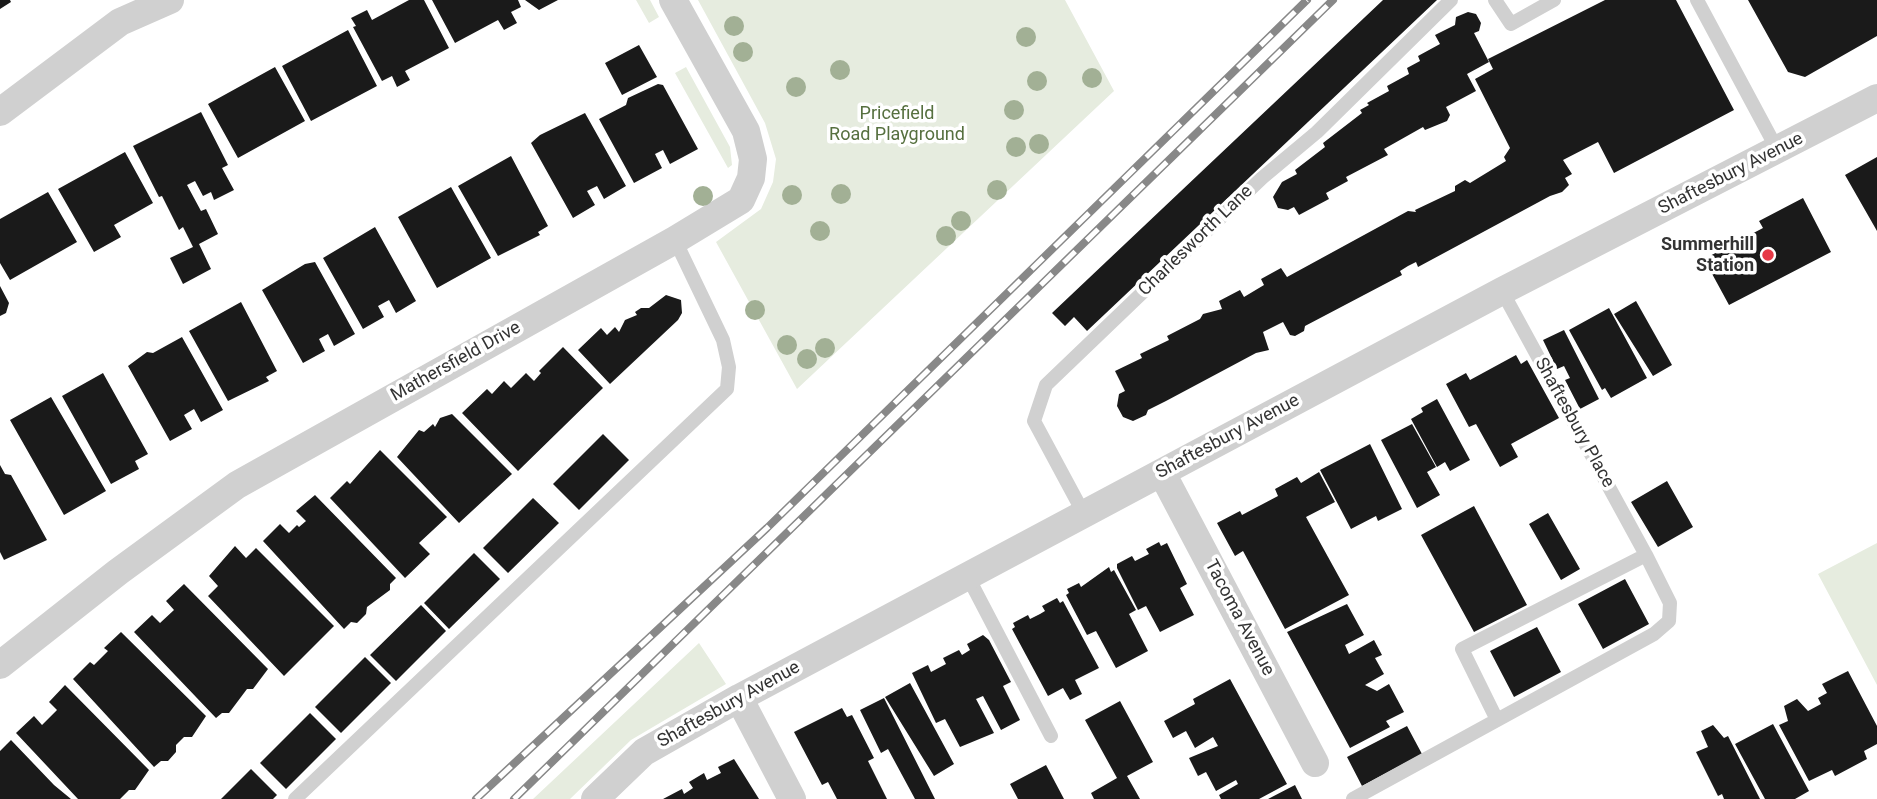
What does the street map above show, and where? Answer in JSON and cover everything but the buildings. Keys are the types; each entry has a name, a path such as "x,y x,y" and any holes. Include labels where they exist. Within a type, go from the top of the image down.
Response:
{"street":[{"path":"0,112 114,11 170,0"},
{"name":"Mathersfield Drive","path":"0,665 118,572 237,485 675,240 741,200 751,178 752,159 746,131 673,0"},
{"name":"Shaftesbury Avenue","path":"595,799 644,752 739,698 1502,291 1877,98"},
{"name":"Tacoma Avenue","path":"1162,472 1315,763"},
{"path":"739,698 792,799"}],"lane":[{"name":"Charlesworth Lane","path":"1084,514 1034,421 1046,385 1262,178 1317,132 1451,0"},
{"path":"1494,0 1511,23 1553,0"},
{"path":"1697,0 1778,151"},
{"path":"295,799 727,389 729,367 723,340 675,240"},
{"name":"Shaftesbury Place","path":"1353,799 1654,634 1669,621 1670,603 1646,555 1502,291"},
{"path":"1497,720 1462,649 1646,555"},
{"path":"968,578 1051,736"}],"green space":[{"path":"636,0 650,0 659,17 649,23"},
{"name":"Pricefield Road Playground","path":"698,0 1065,0 1114,91 797,389 716,242 761,209 773,182 776,159 765,123"},
{"path":"686,67 730,147 732,165 728,168 675,73"},
{"path":"1877,543 1877,685 1818,574"},
{"path":"699,643 726,684 631,740 570,799 533,799"}],"railway":[{"path":"476,799 767,528 1307,0"},
{"path":"514,799 1333,0"}],"place":[{"name":"Summerhill Station","path":"1768,255"}]}
